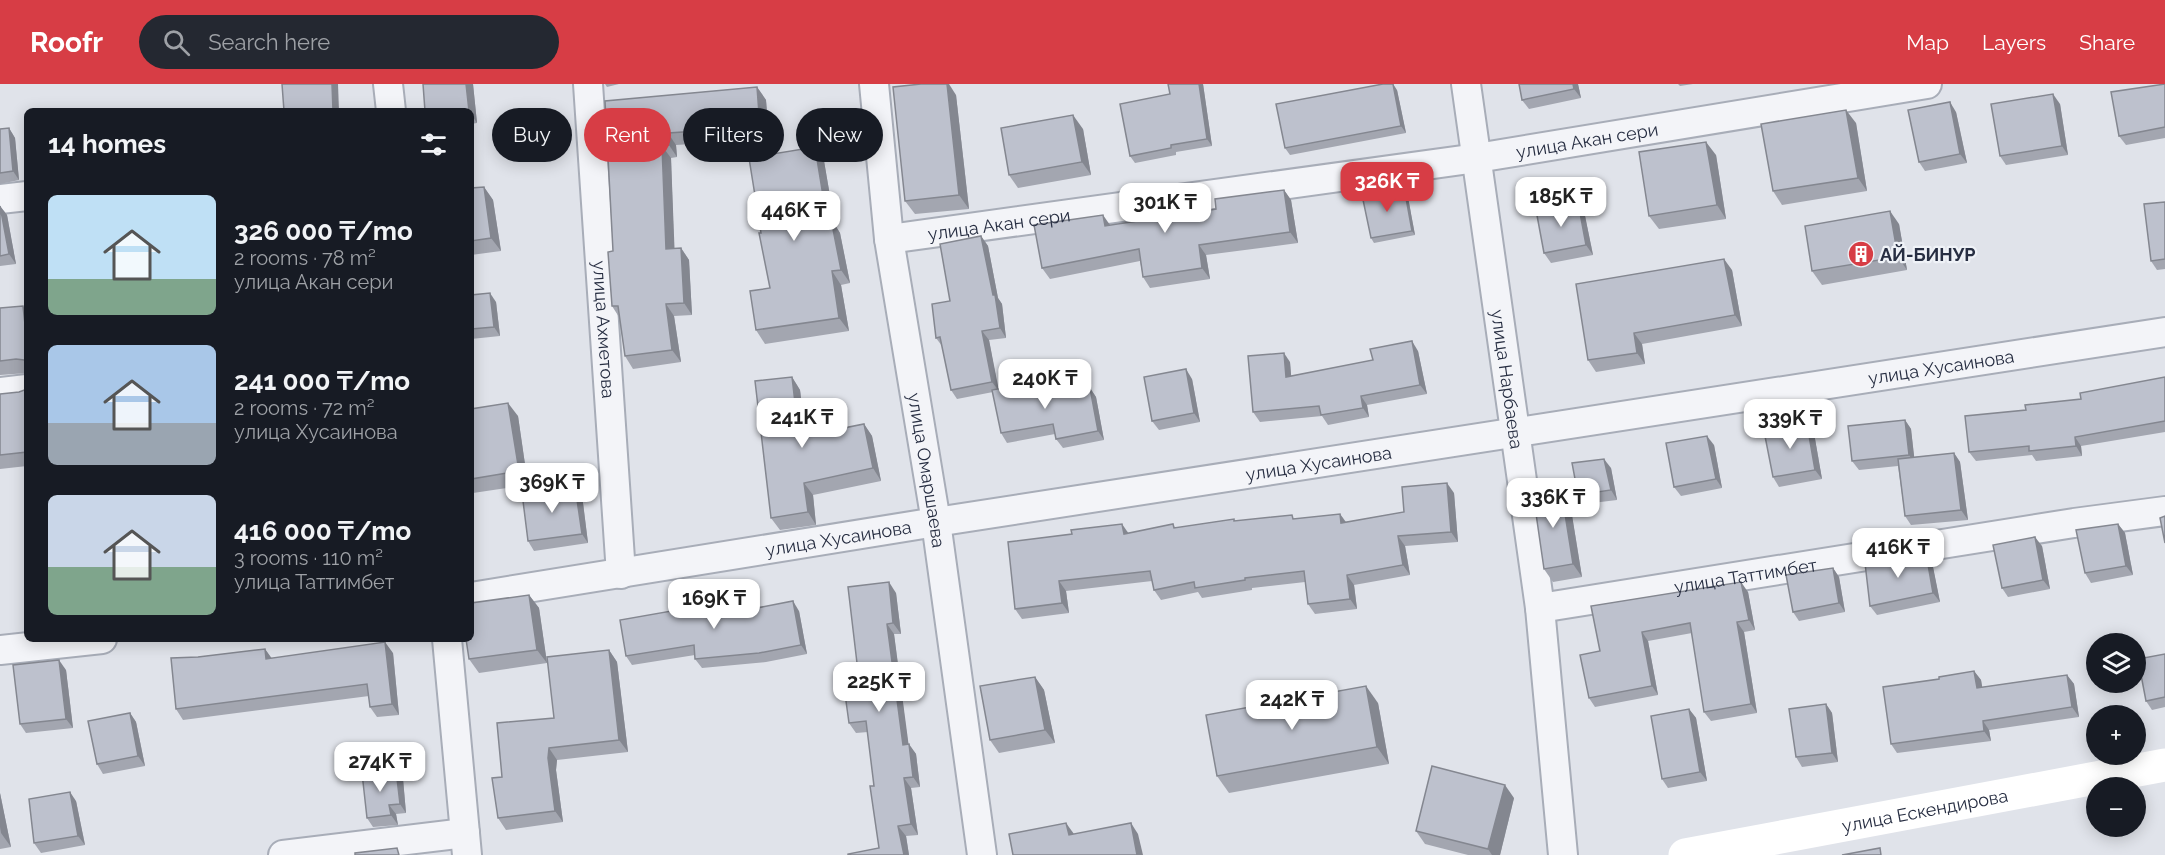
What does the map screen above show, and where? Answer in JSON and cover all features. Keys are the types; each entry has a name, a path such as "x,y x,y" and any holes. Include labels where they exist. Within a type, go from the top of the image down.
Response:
{"street":[{"path":"388,84 391,108"},
{"name":"улица Ахметова","path":"588,84 621,574"},
{"name":"улица Омаршаева","path":"874,84 889,239 936,522 982,855"},
{"name":"улица Нарбаева","path":"1466,84 1539,608 1563,855"},
{"name":"улица Акан сери","path":"889,239 1477,158 1927,84"},
{"path":"0,200 24,196"},
{"name":"улица Хусаинова","path":"474,597 936,522 2165,332"},
{"path":"0,392 24,389"},
{"name":"улица Таттимбет","path":"1539,608 2062,525 2165,511"},
{"path":"0,650 74,642"},
{"path":"283,855 466,844 447,642"},
{"name":"улица Ескендирова","path":"1685,855 2165,765"}],"building":[{"path":"282,84 332,84 333,108 284,108"},
{"path":"423,84 466,84 469,108 425,108"},
{"path":"947,84 959,195 905,201 893,87"},
{"path":"1168,84 1199,84 1207,139 1171,145 1171,148 1130,156 1120,104 1170,94"},
{"path":"1393,84 1401,126 1285,148 1276,104"},
{"path":"1519,84 1573,84 1574,89 1522,100"},
{"path":"2165,84 2165,127 2119,136 2111,92"},
{"path":"757,87 759,108 683,108 683,132 671,133 671,108 605,108 605,101"},
{"path":"2053,94 2062,146 2000,156 1991,104"},
{"path":"1950,102 1960,154 1919,162 1908,110"},
{"path":"1846,110 1858,178 1773,191 1761,124"},
{"path":"1073,115 1082,162 1009,175 1001,128"},
{"path":"9,128 13,171 0,173 0,129"},
{"path":"1706,142 1717,205 1649,216 1639,152"},
{"path":"796,150 796,162 817,162 827,220 831,219 841,270 832,271 839,318 756,330 750,291 770,288 759,233 761,233 750,162 784,162 784,152"},
{"path":"608,162 663,162 666,249 681,248 684,303 666,304 672,350 625,356 618,306 612,306 608,252 613,251"},
{"path":"484,187 491,238 474,241 474,188"},
{"path":"1404,187 1412,231 1371,238 1362,195"},
{"path":"1284,190 1290,232 1199,245 1202,268 1143,277 1139,249 1042,268 1034,225 1103,215 1105,226 1216,209 1215,199"},
{"path":"1578,202 1586,245 1544,253 1536,210"},
{"path":"2165,202 2165,259 2151,261 2144,204"},
{"path":"0,206 9,254 0,256"},
{"name":"АЙ-БИНУР","path":"1890,211 1898,257 1812,271 1805,226"},
{"path":"981,236 1000,328 982,331 992,382 951,390 940,337 936,338 932,304 950,301 940,244"},
{"path":"1724,259 1735,315 1634,333 1637,353 1588,360 1576,284"},
{"path":"490,293 494,327 474,329 474,295"},
{"path":"23,306 24,360 0,361 0,308"},
{"path":"1412,341 1420,385 1361,396 1363,408 1321,415 1319,406 1253,412 1248,356 1284,353 1286,377 1373,360 1370,349"},
{"path":"1186,369 1194,413 1152,421 1144,377"},
{"path":"792,377 799,437 864,424 873,468 804,483 808,512 771,518 755,381"},
{"path":"2165,377 2165,421 2075,437 2076,446 2029,451 2029,446 1969,452 1965,416 2026,410 2025,405 2081,399 2080,393"},
{"path":"1034,382 1037,397 1090,388 1098,431 1056,439 1053,424 1001,433 992,390"},
{"path":"24,390 24,452 0,455 0,394"},
{"path":"508,403 519,471 474,478 474,409"},
{"path":"1905,420 1909,455 1852,461 1848,426"},
{"path":"1807,424 1815,470 1773,477 1764,431"},
{"path":"1707,436 1716,479 1674,487 1666,443"},
{"path":"1954,453 1961,510 1905,516 1898,459"},
{"path":"1604,459 1611,490 1578,495 1572,463"},
{"path":"1447,483 1451,532 1398,536 1403,565 1347,575 1350,599 1308,604 1304,571 1245,578 1245,580 1195,588 1194,582 1154,590 1150,571 1059,581 1062,603 1015,609 1008,542 1072,534 1071,530 1122,524 1124,534 1173,524 1174,528 1234,519 1234,521 1292,515 1293,519 1340,514 1341,523 1404,512 1402,487"},
{"path":"575,486 582,534 528,541 522,493"},
{"path":"1561,489 1573,564 1544,569 1533,493"},
{"path":"2165,516 2165,543 2160,518"},
{"path":"2118,524 2126,566 2085,573 2076,530"},
{"path":"2035,537 2043,580 2002,588 1993,545"},
{"path":"1926,553 1933,593 1870,606 1865,563"},
{"path":"1833,568 1839,603 1793,612 1786,575"},
{"path":"889,582 893,623 887,624 903,745 909,744 913,777 904,778 911,824 898,826 904,855 848,855 879,848 870,786 874,786 866,721 849,723 841,665 857,663 848,587"},
{"path":"1741,582 1749,620 1737,622 1751,704 1704,712 1690,623 1642,632 1652,686 1589,698 1580,655 1600,651 1591,606"},
{"path":"529,595 537,650 469,659 466,642 474,642 474,603"},
{"path":"720,600 721,615 793,601 801,645 759,653 695,659 694,645 626,656 620,620 689,608 688,603"},
{"path":"385,642 392,704 370,707 367,684 176,709 171,658 265,649 266,659"},
{"path":"609,650 619,740 549,748 548,758 555,811 498,818 492,778 502,777 497,723 554,718 547,657"},
{"path":"2165,654 2165,697 2146,701 2146,658"},
{"path":"59,660 66,719 20,724 13,665"},
{"path":"1974,671 1977,688 2067,675 2072,707 1983,721 1984,731 1891,744 1883,687 1939,679 1939,677"},
{"path":"1035,677 1045,730 990,740 980,686"},
{"path":"1366,686 1377,747 1217,776 1206,715"},
{"path":"1826,704 1832,753 1796,757 1789,709"},
{"path":"1689,709 1700,772 1662,779 1651,716"},
{"path":"130,713 138,756 97,764 88,721"},
{"path":"1432,766 1505,785 1488,849 1416,831"},
{"path":"396,770 400,804 389,805 391,815 367,818 362,773"},
{"path":"70,792 78,836 34,843 29,799"},
{"path":"1066,823 1069,835 1131,823 1137,855 1013,855 1009,834"},
{"path":"397,848 399,855 355,855 355,853"},
{"path":"1880,848 1881,855 1842,855"}],"place":[{"name":"АЙ-БИНУР","path":"1861,254"}]}
